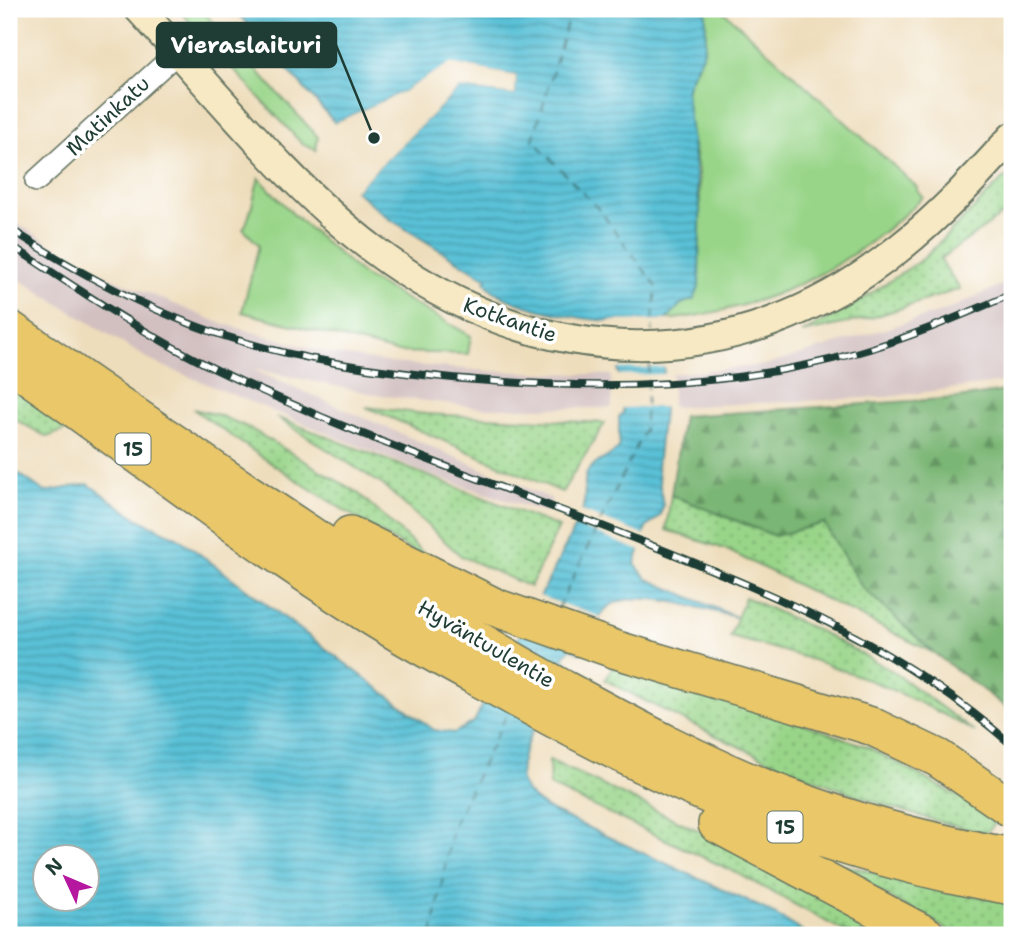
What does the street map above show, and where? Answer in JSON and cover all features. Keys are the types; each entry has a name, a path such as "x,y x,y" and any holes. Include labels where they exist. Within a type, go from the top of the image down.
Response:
{"highway":[{"name":"Hyväntuulentie","path":"9,329 369,574 470,655"},
{"name":"Hyväntuulentie","path":"9,362 366,613 470,655 580,716 660,775 773,823 851,850 937,873 1012,886"},
{"path":"187,452 282,492 364,544 496,608 617,650 871,726 938,758 1012,809"},
{"name":"Hyväntuulentie","path":"580,716 685,752 779,794 869,824 947,845 1012,857"},
{"path":"580,716 653,793 769,850 926,935"}],"street":[{"name":"Kotkantie","path":"139,9 332,215 443,296 511,326 554,338 609,345 688,343 727,335 788,315 863,274 932,221 1012,136"},
{"name":"Matinkatu","path":"36,181 179,51"}],"shaded area":[{"path":"9,218 95,271 220,323 329,353 391,363 488,371 611,375 612,408 484,408 378,395 249,368 552,499 545,513 430,475 153,362 9,273"},
{"path":"1012,280 1012,381 887,397 672,407 672,374 766,365 947,310"}],"green space":[{"path":"178,9 201,9 318,137 316,150 302,144"},
{"path":"706,9 721,9 918,188 923,197 866,245 805,282 739,306 703,315 665,320 681,304 694,299 700,197 686,95 705,46"},
{"path":"1005,177 1012,178 1012,208 940,259 960,289 874,317 802,333 854,305 924,258"},
{"path":"259,178 293,214 363,275 471,336 468,354 396,352 242,312 259,245 243,229"},
{"path":"9,381 77,426 47,437 9,416"},
{"path":"1012,390 1012,712 934,653 862,587 824,523 775,536 671,495 683,416 958,398"},
{"path":"366,407 426,414 605,423 562,492"},
{"path":"193,409 219,415 249,428 358,493 435,564 312,490"},
{"path":"276,417 559,527 530,587 461,556 383,485"},
{"path":"671,495 775,536 824,523 862,587 934,653 725,549 666,530"},
{"path":"745,597 821,632 891,670 975,732 915,700 856,675 730,637"},
{"path":"613,666 793,720 868,747 1000,819 986,833 937,821 839,789 695,726 605,680"},
{"path":"549,760 778,868 904,935 851,935 737,873 550,786"},
{"path":"821,859 956,893 1012,901 1012,935 957,935"}],"water":[{"path":"234,9 706,9 704,49 686,92 700,212 699,287 694,299 681,304 665,321 663,412 657,467 663,506 660,516 646,528 635,564 647,579 736,617 667,601 630,599 615,603 604,611 579,653 571,648 563,658 571,666 536,725 522,758 520,773 523,786 529,794 552,811 773,913 808,935 9,935 9,467 45,492 88,484 138,519 177,537 434,730 454,733 474,722 543,591 582,511 585,479 589,469 619,447 619,417 623,412 621,376 618,373 619,322 547,311 509,299 494,291 485,282 487,279 388,218 355,190 459,88 515,95 516,76 450,64 403,92 335,123"}],"pier":[{"path":"450,63 516,76 515,95 459,88 355,190 354,186 457,85 512,91 512,79 451,67 405,95 336,126 335,123 403,92"},
{"path":"670,320 667,367 615,369 616,325 609,325 609,321"},
{"path":"667,374 666,407 620,408 615,375"},
{"path":"579,510 647,536 643,552 572,524"},
{"path":"536,595 604,618 585,649 519,627"}],"ferry route":[{"path":"571,9 533,140 601,212 656,286 652,332"},
{"path":"558,609 644,431 650,358"},
{"path":"537,653 542,643"},
{"path":"432,935 453,825 508,712"}],"railway":[{"path":"9,228 124,294 230,338 334,363 476,380 620,385 765,373 879,346 1012,294"},
{"path":"9,244 138,327 243,382 331,421 703,566 842,629 928,681 1012,745"}],"place":[{"name":"Vieraslaituri","path":"374,138"}]}
